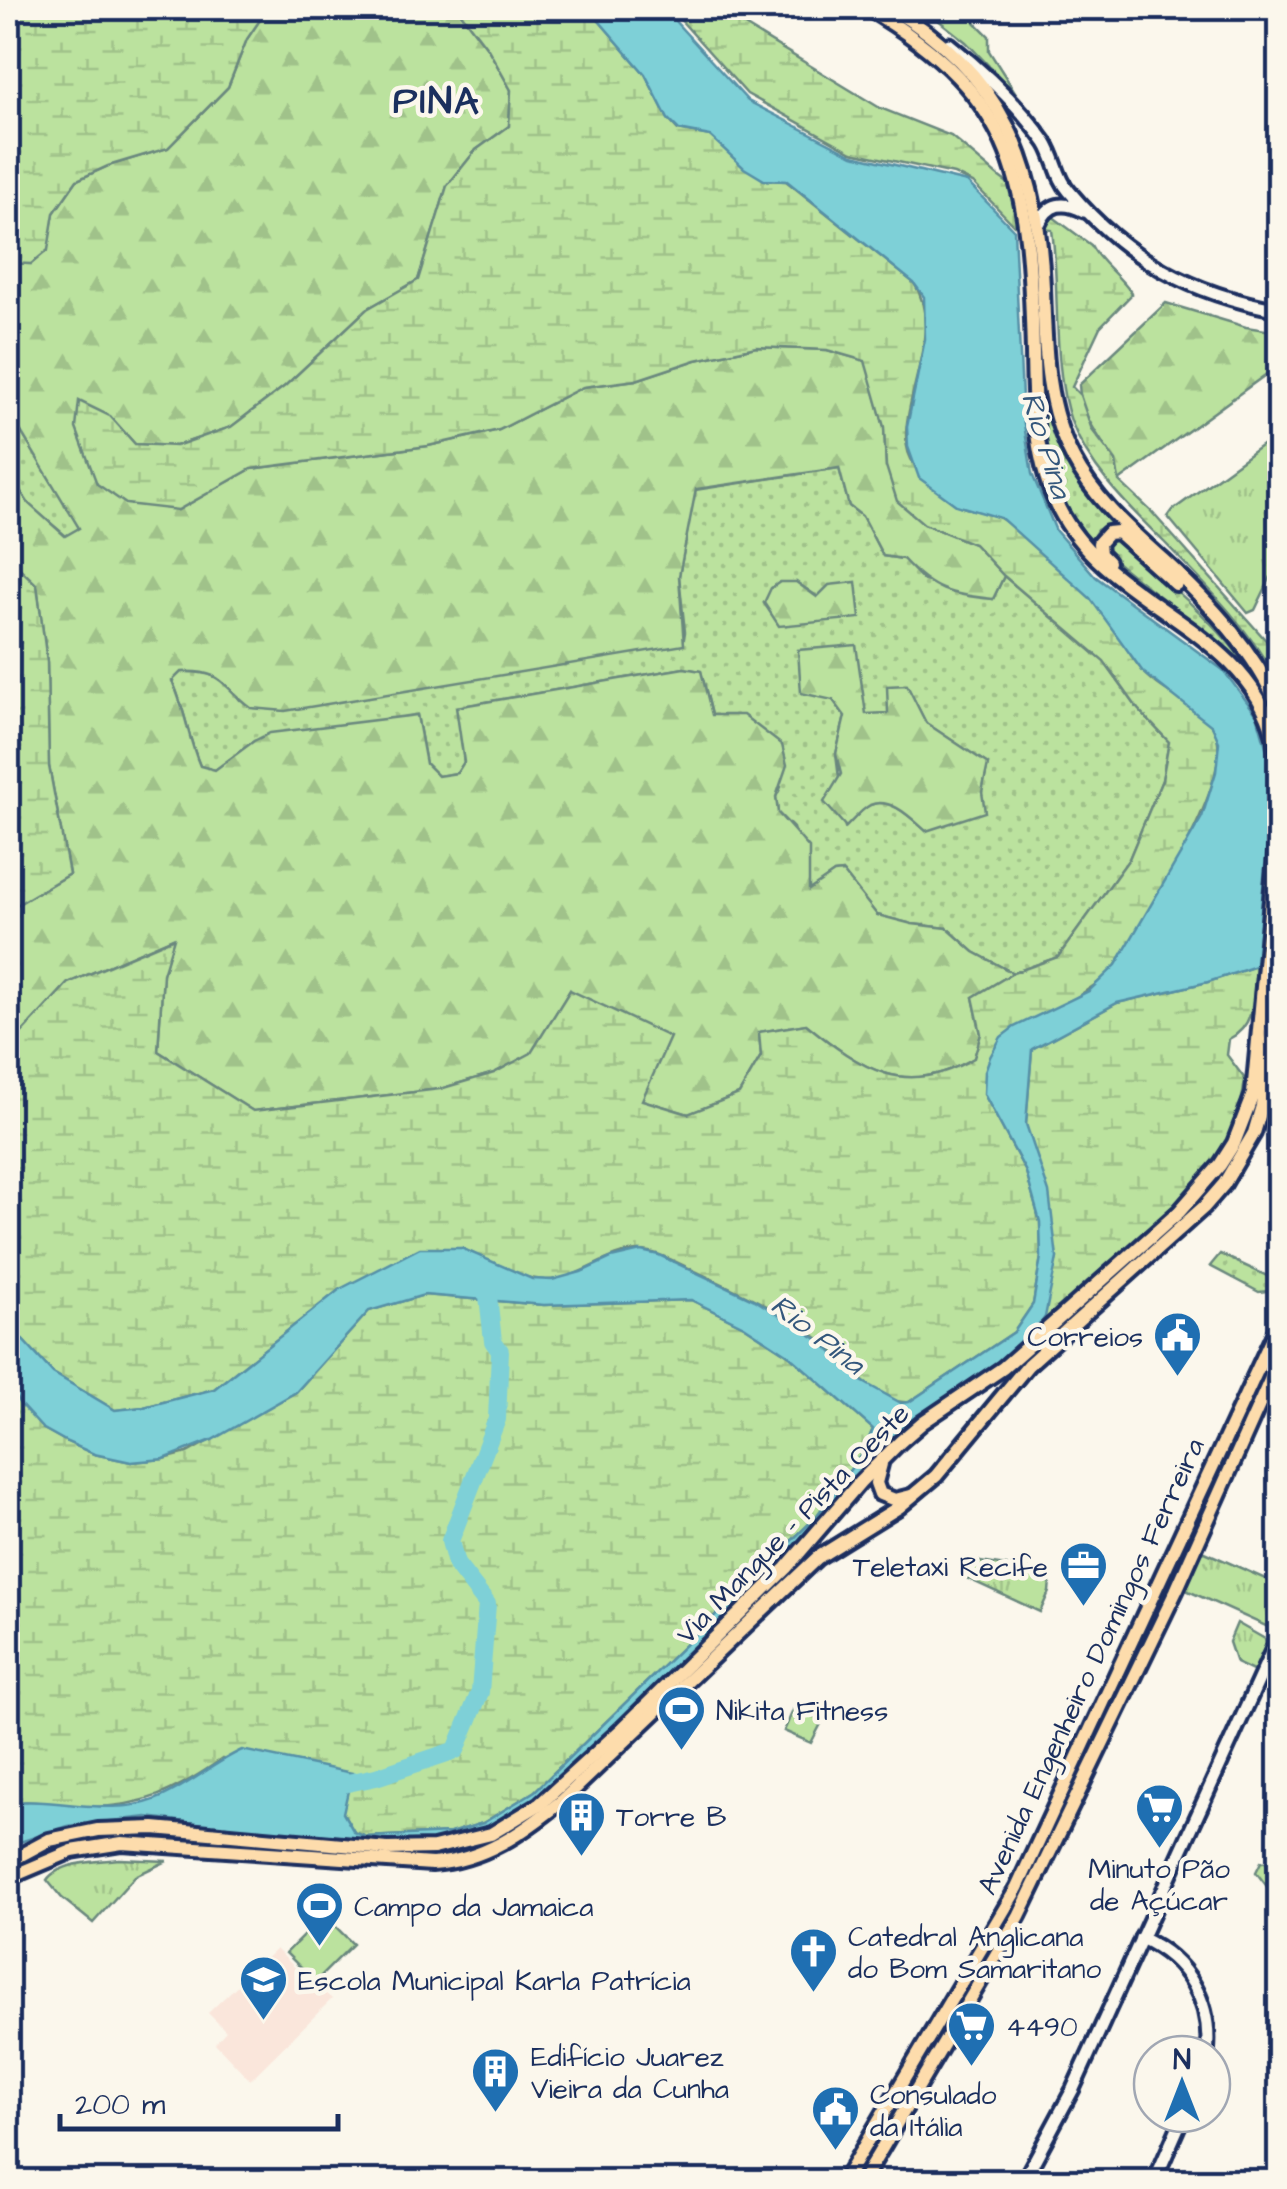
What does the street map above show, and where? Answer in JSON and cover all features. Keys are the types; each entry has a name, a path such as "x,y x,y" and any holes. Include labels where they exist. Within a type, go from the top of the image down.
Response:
{"main road":[{"path":"867,8 907,31 944,60 980,101 1014,168 1034,239 1046,367 1056,417 1085,479 1122,523 1194,590 1234,634 1263,675 1280,710"},
{"path":"891,8 974,63 1048,146 1066,188 1141,258 1222,298 1280,310"},
{"path":"909,18 950,50 999,110 1026,167 1039,224"},
{"path":"1096,218 1062,204 1048,209 1034,239 1034,411 1050,487 1059,509 1102,566 1223,656 1252,687 1274,736 1280,788"},
{"path":"1154,605 1100,554 1099,543 1105,534 1121,534 1234,634"},
{"name":"Via Mangue - Pista Oeste","path":"8,1862 49,1840 98,1830 154,1828 434,1848 491,1834 540,1804 786,1568 882,1461 923,1422 1003,1368 1202,1189 1234,1143 1254,1081 1280,804"},
{"path":"8,1878 72,1851 122,1843 399,1864 444,1863 502,1844 562,1802 817,1558 914,1495 955,1455 1028,1364 1204,1207 1241,1160 1262,1106 1280,955"},
{"name":"Avenida Engenheiro Domingos Ferreira","path":"842,2182 1017,1888 1280,1320"},
{"name":"Avenida Engenheiro Domingos Ferreira","path":"862,2182 1019,1916 1176,1591 1280,1358"},
{"path":"882,1461 876,1483 880,1494 895,1500 914,1495"},
{"path":"1023,2182 1073,2089 1280,1632"},
{"path":"1141,1938 1166,1952 1204,2001 1208,2034"},
{"path":"1154,2182 1175,2134"}],"shaded area":[{"name":"Escola Municipal Karla Patrícia","path":"276,1949 332,1999 250,2080 215,2043 226,2031 208,2013"}],"green space":[{"path":"8,8 268,8 247,39 228,87 168,148 77,180 54,213 48,250 31,264 8,263"},
{"path":"268,8 457,8 488,49 511,90 509,126 476,150 447,186 418,280 367,309 285,386 231,427 176,446 135,444 110,416 178,510 251,469 428,446 499,430 583,387 636,380 696,360 756,347 827,350 866,361 884,427 886,466 924,524 974,544 1004,576 993,599 965,596 933,585 903,559 883,556 862,516 849,506 839,468 696,489 679,576 684,645 285,711 251,708 215,677 181,672 172,681 200,766 215,770 270,733 417,715 426,764 438,776 457,773 464,762 456,707 684,668 701,671 712,715 743,715 782,745 787,765 776,797 778,813 809,848 809,890 834,873 843,872 877,915 947,928 974,952 1013,973 973,997 981,1034 974,1058 949,1070 905,1077 865,1065 806,1024 759,1032 761,1056 739,1094 689,1114 642,1100 570,990 531,1054 494,1073 440,1089 253,1111 158,1051 163,974 173,938 68,983 8,1048 8,910 69,874 49,766 47,662 37,585 8,557 8,472 29,504 65,536 79,528 20,430 8,402 8,263 31,264 47,250 54,213 77,180 168,148 228,87 247,39"},
{"path":"457,8 588,8 645,74 668,119 678,130 710,136 764,180 786,181 914,283 923,305 925,329 906,428 907,448 915,465 954,503 998,517 1041,551 1095,603 1149,677 1212,726 1218,747 1203,810 1166,883 1116,965 1105,978 1074,999 984,1094 1026,1172 1040,1222 1041,1257 1033,1304 1014,1332 909,1402 885,1397 874,1390 824,1343 779,1313 670,1259 640,1251 546,1280 513,1273 461,1248 340,1289 214,1389 144,1407 115,1410 53,1373 8,1324 8,1048 68,983 174,938 163,974 158,1051 253,1111 440,1089 494,1073 531,1053 570,990 670,1037 642,1100 688,1114 739,1094 761,1056 759,1032 806,1024 865,1065 905,1077 926,1076 974,1058 981,1034 973,997 1013,973 1058,957 1129,859 1162,780 1169,742 1138,709 1104,661 1004,576 974,544 924,524 897,501 886,466 884,427 865,361 827,350 756,347 696,360 636,380 583,387 499,430 428,446 251,469 178,510 126,504 97,484 76,428 79,401 110,416 135,444 176,446 231,427 285,386 367,309 418,280 447,186 476,150 509,126 511,90 488,49"},
{"path":"670,8 715,8 880,108 951,136 1091,245 1132,294 1100,327 1072,387 1080,395 1092,430 1116,461 1119,481 1150,510 1279,655 1279,685 1242,628 1111,486 1079,439 1061,377 1052,230 1014,225 973,183 954,174 852,152 747,94"},
{"path":"923,8 961,8 989,36 989,51 1017,95 966,42"},
{"path":"1166,303 1246,327 1279,332 1279,365 1119,481 1110,456 1085,413 1079,385"},
{"path":"1039,381 1065,457 1111,524 1097,530 1089,544 1066,505 1051,467"},
{"path":"8,402 20,430 80,528 66,536 28,504 8,472"},
{"path":"1279,433 1279,560 1255,610 1248,613 1168,517"},
{"path":"839,468 849,506 862,516 883,556 903,559 924,581 993,599 1004,576 1104,662 1138,709 1169,742 1162,780 1129,859 1058,957 1013,973 974,952 947,928 877,915 843,872 834,873 809,891 793,828 778,813 776,797 781,787 712,715 701,671 684,668 457,707 464,763 457,773 438,776 426,764 417,715 254,741 215,770 200,766 172,680 181,672 215,677 240,700 683,645 679,576 695,490","holes":["796,582 818,597 773,615 764,603","907,686 926,723 988,764 982,792 926,831 901,810 878,803 867,807 845,827 836,754 845,716 833,700 866,715 888,713"]},
{"path":"1111,538 1119,540 1233,647 1266,699 1277,729 1247,674 1226,652 1106,553 1106,542"},
{"path":"8,557 37,585 47,662 49,766 69,874 8,910"},
{"path":"780,582 796,582 817,597 829,585 856,582 860,618 779,626 764,603 771,588"},
{"path":"856,645 866,714 888,713 887,686 907,685 926,723 988,764 982,792 985,812 926,831 901,810 878,803 867,807 846,827 824,802 841,774 836,754 845,716 833,700 801,693 798,650"},
{"path":"1256,966 1249,1017 1245,1026 1229,1039 1227,1055 1245,1079 1240,1107 1219,1155 1166,1216 1034,1334 1057,1258 1026,1124 1032,1049 1117,1003 1208,982"},
{"path":"1220,1254 1276,1280 1276,1290 1259,1292 1210,1266"},
{"path":"424,1295 544,1305 691,1300 744,1326 790,1356 873,1429 863,1452 815,1518 535,1791 483,1823 451,1833 366,1837 354,1832 343,1813 222,1759 174,1789 142,1801 106,1807 8,1803 8,1386 42,1428 67,1442 94,1454 131,1462 164,1459 187,1453 296,1392 369,1311"},
{"path":"1205,1552 1279,1585 1276,1625 1268,1627 1186,1590 1196,1554"},
{"path":"974,1561 1043,1572 1050,1580 1040,1612 962,1576 962,1570"},
{"path":"1237,1623 1265,1639 1266,1647 1255,1672 1236,1663 1229,1642"},
{"path":"794,1708 823,1720 811,1743 784,1731"},
{"path":"120,1859 167,1861 135,1876 93,1923 47,1880 70,1866"},
{"path":"1279,1861 1279,1902 1256,1872 1261,1862"},
{"name":"Campo da Jamaica","path":"324,1915 353,1944 315,1982 286,1953"}],"water":[{"path":"588,8 663,8 748,101 853,155 967,182 1014,230 1023,418 1032,474 1056,531 1096,577 1223,670 1257,715 1269,758 1272,789 1256,966 1208,982 1117,1003 1032,1049 1026,1124 1049,1192 1057,1258 1045,1317 1034,1334 997,1364 911,1420 880,1448 818,1527 561,1781 512,1818 451,1841 417,1845 364,1844 147,1817 68,1826 8,1846 8,1803 137,1805 166,1795 242,1750 352,1773 343,1813 354,1832 366,1837 450,1833 483,1823 535,1791 815,1518 863,1452 873,1429 790,1356 744,1326 691,1300 544,1305 424,1295 369,1311 296,1392 212,1440 164,1459 131,1462 94,1454 67,1442 42,1428 20,1404 8,1386 8,1324 53,1373 115,1410 144,1407 214,1389 340,1289 420,1248 461,1248 532,1279 552,1280 641,1251 659,1255 755,1300 822,1342 858,1379 901,1403 909,1402 1014,1332 1033,1304 1041,1257 1040,1222 1026,1172 984,1094 990,1057 1001,1037 1014,1027 1089,991 1116,965 1202,817 1216,772 1219,742 1212,726 1143,672 1090,598 1001,518 956,505 919,478 908,447 907,427 925,339 924,297 914,283 787,181 764,180 744,168 710,136 679,130 668,119 645,74"}],"waterway":[{"path":"332,1795 338,1785 376,1777 456,1750 480,1692 487,1604 456,1564 450,1541 497,1419 500,1351 493,1341 487,1287"}],"place":[{"name":"Correios","path":"1178,1378"},
{"name":"Teletaxi Recife","path":"1083,1608"},
{"name":"Nikita Fitness","path":"681,1752"},
{"name":"Minuto Pão de Açúcar","path":"1159,1850"},
{"name":"Torre B","path":"581,1858"},
{"name":"Campo da Jamaica","path":"319,1948"},
{"name":"Catedral Anglicana do Bom Samaritano","path":"813,1994"},
{"name":"Escola Municipal Karla Patrícia","path":"263,2022"},
{"name":"4490","path":"971,2068"},
{"name":"Edifício Juarez Vieira da Cunha","path":"496,2114"},
{"name":"Consulado da Itália","path":"835,2152"}],"district":[{"name":"PINA","path":"437,100"}],"water label":[{"name":"Rio Pina","path":"1047,445"},
{"name":"Rio Pina","path":"818,1334"}]}
